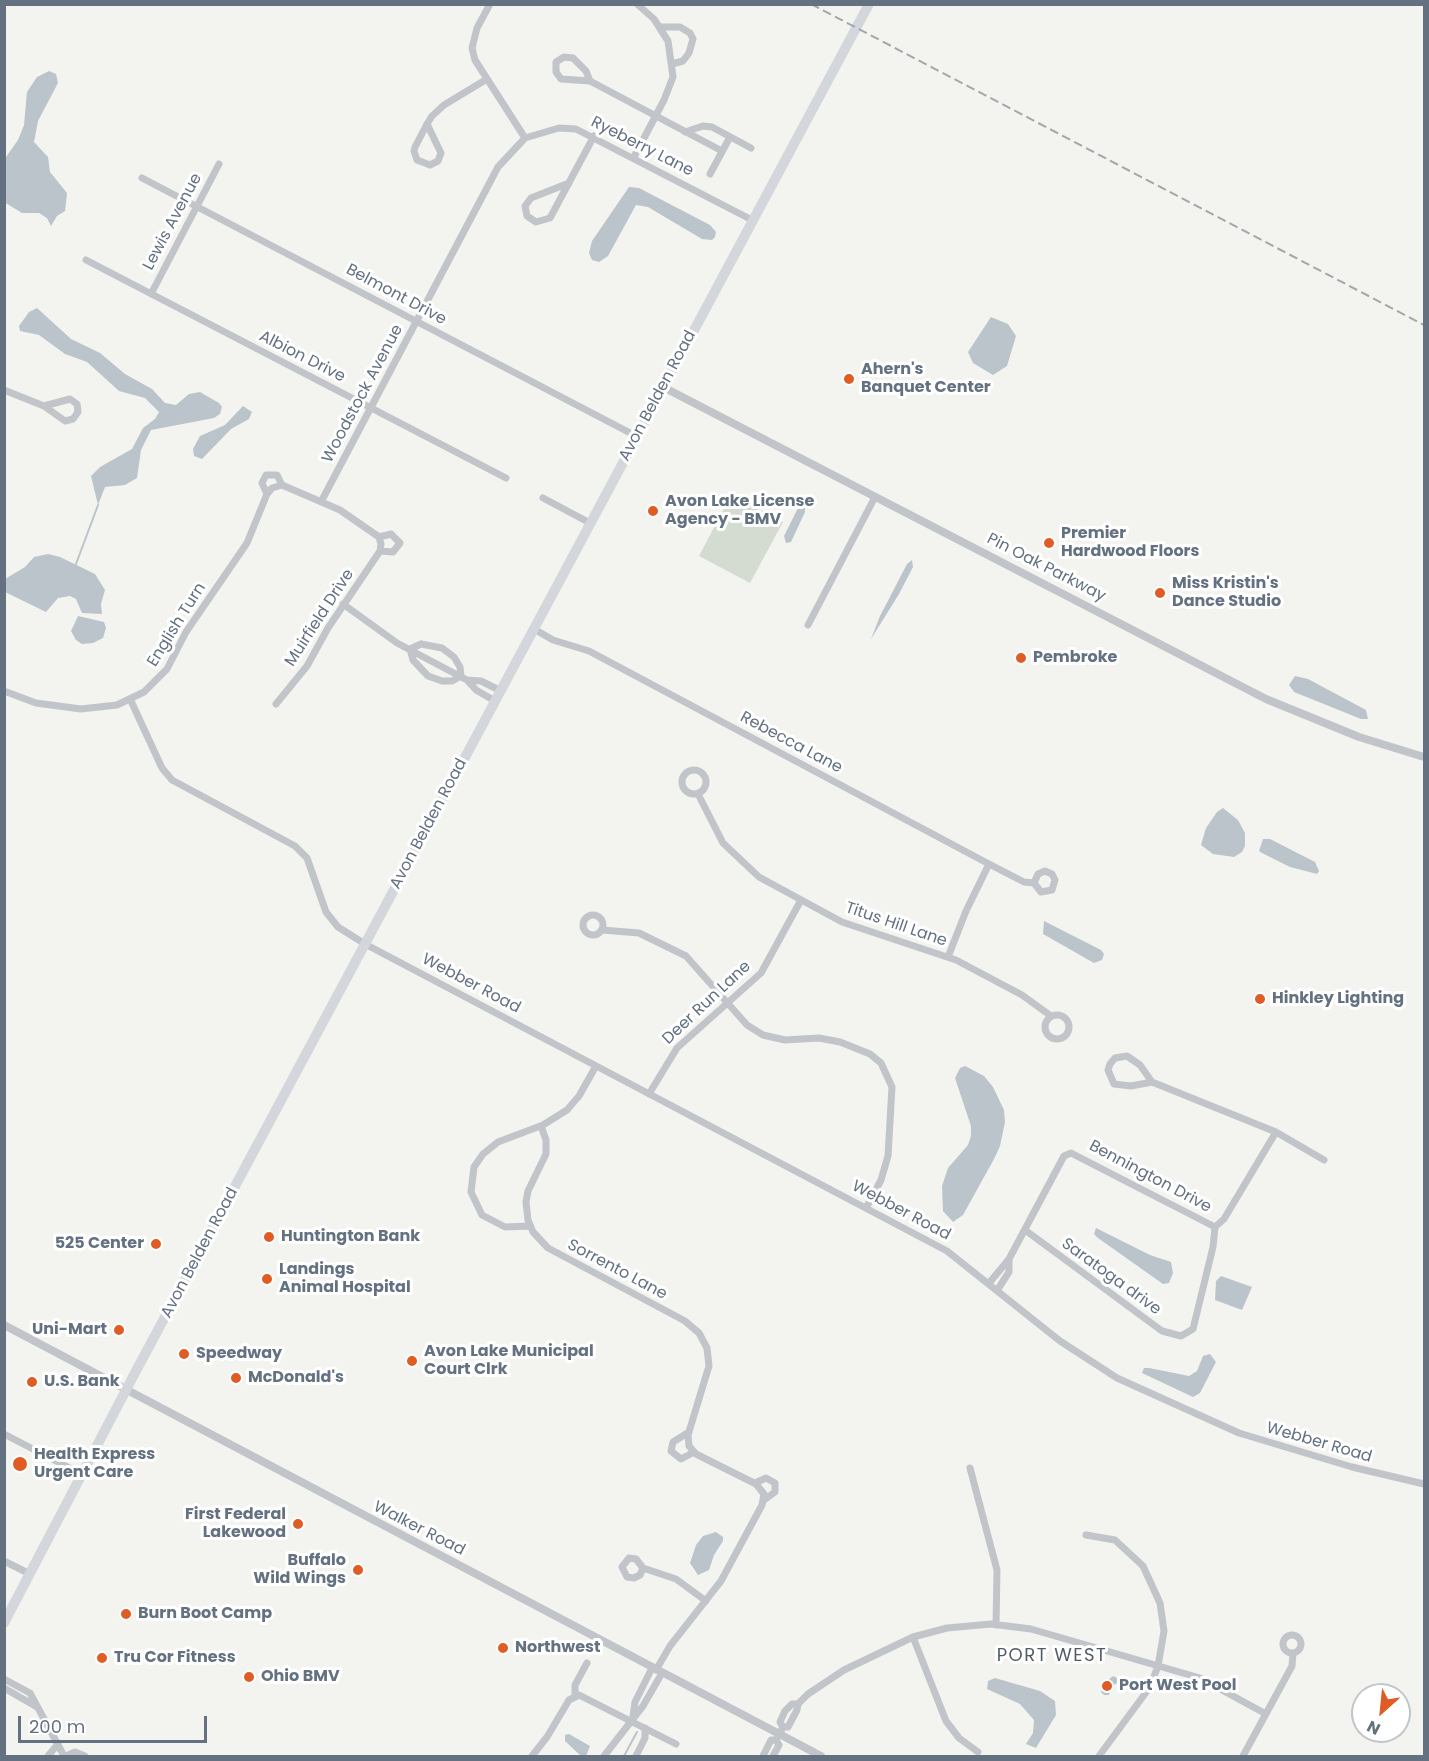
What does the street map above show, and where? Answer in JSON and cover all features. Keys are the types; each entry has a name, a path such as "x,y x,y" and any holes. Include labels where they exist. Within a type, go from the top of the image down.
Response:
{"main road":[{"name":"Avon Belden Road","path":"4,1623 636,436 869,4"}],"street":[{"path":"490,4 477,28 472,48 475,60 525,138"},
{"path":"634,157 656,116 673,77 668,41 661,27 637,4"},
{"path":"661,27 680,27 690,33 693,39 689,53 683,61 672,64"},
{"path":"590,81 586,71 573,58 564,57 556,62 555,72 561,79 590,81 722,151"},
{"path":"427,124 441,153 438,161 430,165 417,160 414,152 427,124 432,116 444,105 487,79"},
{"path":"685,132 703,126 712,127 752,148"},
{"name":"Ryeberry Lane","path":"525,138 559,128 576,129 594,136 752,220"},
{"path":"569,183 531,198 525,206 527,216 536,222 550,218 569,183 594,136"},
{"path":"710,174 730,137"},
{"name":"Woodstock Avenue","path":"322,500 498,167 525,138"},
{"name":"Lewis Avenue","path":"151,294 219,164"},
{"name":"Belmont Drive","path":"142,178 636,436"},
{"name":"Albion Drive","path":"86,260 506,478"},
{"name":"Pin Oak Parkway","path":"663,387 1266,699 1359,737 1425,757"},
{"path":"4,390 44,406 65,421 73,419 78,412 77,404 70,399 44,406"},
{"name":"English Turn","path":"4,692 36,703 81,709 131,701 157,681 167,669 186,632 247,543 267,494 262,483 266,475 277,475 282,485"},
{"path":"267,494 272,488 282,485 322,500"},
{"path":"543,498 590,523"},
{"path":"808,625 875,498"},
{"name":"Muirfield Drive","path":"276,704 307,666 380,544 322,500"},
{"path":"343,604 410,649 464,678 476,690 498,696"},
{"name":"Rebecca Lane","path":"534,630 553,640 590,651 989,864 1024,882 1034,884"},
{"path":"410,649 421,644 442,648 454,657 464,678"},
{"path":"410,649 413,660 428,676 442,681 464,678 481,681 498,696"},
{"name":"Webber Road","path":"131,701 162,768 172,780 295,846 307,858 327,912 338,927 365,944 948,1251 990,1282 1077,1354 1117,1378 1219,1425 1287,1449 1425,1484"},
{"name":"Titus Hill Lane","path":"698,794 716,833 740,862 759,877 855,927 948,957 1022,995 1051,1016"},
{"path":"948,957 966,911 989,864"},
{"name":"Deer Run Lane","path":"649,1094 673,1052 761,973 801,900"},
{"path":"602,930 639,933 680,952 694,963 747,1024 763,1035 776,1039 819,1038 840,1042 870,1054 885,1069 892,1087 888,1156 881,1180 866,1208"},
{"path":"1152,1082 1140,1065 1127,1056 1115,1058 1110,1064 1108,1070 1114,1084 1131,1086 1152,1082 1276,1132 1324,1160"},
{"path":"541,1126 546,1151 527,1196 526,1208 530,1226 505,1227 486,1218 474,1203 470,1182 477,1162 490,1148 516,1133 541,1126 559,1116 573,1104 596,1066"},
{"path":"1215,1227 1224,1219 1276,1132"},
{"name":"Bennington Drive","path":"1025,1230 1064,1156 1071,1153 1215,1227"},
{"name":"Sorrento Lane","path":"530,1226 548,1248 685,1321 699,1333 707,1348 709,1366 689,1432 673,1442 671,1451 681,1459 694,1452 755,1483 766,1478 775,1483 775,1492 764,1500 729,1567 706,1601 669,1646 642,1706 606,1756"},
{"name":"Saratoga drive","path":"1025,1230 1162,1331 1185,1335 1193,1329 1213,1247 1215,1227"},
{"path":"990,1282 1010,1259 1025,1230"},
{"path":"998,1289 1009,1272 1010,1259"},
{"name":"Walker Road","path":"4,1325 324,1496 821,1756"},
{"path":"689,1432 688,1442 694,1452"},
{"path":"4,1434 83,1475"},
{"path":"970,1468 997,1570 996,1625"},
{"path":"755,1483 762,1489 764,1500"},
{"path":"1086,1535 1105,1536 1120,1544 1148,1574 1160,1603 1163,1621 1158,1666 1146,1694 1099,1756"},
{"path":"4,1561 30,1574"},
{"path":"643,1568 676,1579 706,1601"},
{"path":"763,1756 771,1740 788,1727 798,1704 811,1692 844,1670 913,1637 947,1628 996,1625 1031,1629 1206,1681 1266,1713"},
{"path":"913,1637 945,1721 959,1738 978,1752"},
{"path":"1243,1756 1292,1666 1293,1653"},
{"path":"575,1695 575,1685 587,1663"},
{"path":"4,1679 30,1693 65,1756 75,1752 85,1756"},
{"path":"4,1688 37,1707"},
{"path":"532,1756 547,1737 569,1700 575,1695 632,1718 645,1728 676,1744"},
{"path":"636,1756 645,1738 645,1728"},
{"path":"773,1756 779,1745 779,1734"},
{"path":"48,1756 58,1744"}],"shaded area":[{"path":"49,71 56,74 58,83 38,121 34,142 48,157 50,172 67,193 65,211 57,216 51,226 47,218 39,213 22,213 4,202 6,157 18,140 24,125 27,92 37,77"},
{"path":"629,187 639,188 710,225 716,232 715,237 712,240 702,239 648,207 636,205 608,256 599,262 592,260 589,253 592,241"},
{"path":"37,308 71,339 100,353 125,374 152,389 165,403 176,405 189,394 200,392 219,403 222,407 220,414 214,418 151,430 141,450 137,478 125,485 105,487 98,505 91,476 100,467 132,449 143,428 155,419 159,412 145,398 119,391 87,362 65,354 39,335 20,331 19,326 29,312"},
{"path":"991,317 1008,324 1016,336 1007,366 993,375 973,363 968,352"},
{"path":"243,406 252,412 249,419 231,429 202,459 194,456 193,449 200,436 225,425"},
{"path":"731,495 783,522 750,583 699,556"},
{"path":"801,502 805,504 805,512 791,542 786,543 784,536"},
{"path":"48,554 60,557 95,574 105,590 101,604 102,614 82,613 76,599 70,596 58,598 46,612 5,592 5,579 25,567 34,557"},
{"path":"912,560 913,567 899,594 871,639 880,616 907,564"},
{"path":"78,616 104,622 106,628 103,638 93,643 82,644 76,640 71,631"},
{"path":"1295,676 1308,679 1366,710 1368,719 1361,719 1294,692 1289,685"},
{"path":"1223,808 1238,820 1245,833 1245,846 1242,852 1234,857 1213,854 1201,845 1206,828 1217,812"},
{"path":"1263,839 1270,839 1315,862 1319,871 1317,874 1290,867 1262,853 1259,851"},
{"path":"1044,921 1101,950 1104,954 1102,960 1094,963 1043,934"},
{"path":"965,1066 984,1076 993,1087 1004,1110 1005,1122 1000,1146 994,1159 963,1215 953,1222 943,1211 942,1186 948,1168 968,1145 971,1136 971,1126 955,1078 960,1068"},
{"path":"1096,1228 1150,1255 1171,1262 1173,1273 1169,1283 1163,1284 1098,1238 1094,1234"},
{"path":"1221,1276 1252,1287 1242,1310 1215,1300 1216,1281"},
{"path":"1210,1354 1216,1362 1200,1393 1193,1397 1142,1373 1144,1368 1149,1368 1189,1376 1197,1371 1203,1356"},
{"path":"716,1532 723,1537 723,1541 714,1555 709,1570 698,1575 690,1563 696,1545 703,1536"},
{"name":"Port West Pool","path":"1113,1676 1118,1682 1111,1687 1109,1695 1104,1695 1101,1692 1103,1684"},
{"path":"995,1678 1040,1691 1055,1701 1056,1715 1036,1748 1026,1744 1033,1733 1034,1720 1020,1704 987,1689 988,1681"},
{"path":"569,1734 590,1746 586,1756 581,1756 565,1741 565,1735"}],"waterway":[{"path":"76,564 98,505"},
{"path":"624,1756 637,1732"}],"railway":[{"path":"811,4 1424,325"}],"place":[{"name":"Ahern's Banquet Center","path":"849,379"},
{"name":"Avon Lake License Agency - BMV","path":"653,511"},
{"name":"Premier Hardwood Floors","path":"1049,543"},
{"name":"Miss Kristin's Dance Studio","path":"1160,593"},
{"name":"Pembroke","path":"1021,658"},
{"name":"Hinkley Lighting","path":"1260,999"},
{"name":"Huntington Bank","path":"269,1237"},
{"name":"525 Center","path":"156,1244"},
{"name":"Landings Animal Hospital","path":"267,1279"},
{"name":"Uni-Mart","path":"119,1330"},
{"name":"Speedway","path":"184,1354"},
{"name":"Avon Lake Municipal Court Clrk","path":"412,1361"},
{"name":"McDonald's","path":"236,1378"},
{"name":"U.S. Bank","path":"32,1382"},
{"name":"Health Express Urgent Care","path":"20,1464"},
{"name":"First Federal Lakewood","path":"298,1524"},
{"name":"Buffalo Wild Wings","path":"358,1570"},
{"name":"Burn Boot Camp","path":"126,1614"},
{"name":"Northwest","path":"503,1648"},
{"name":"Tru Cor Fitness","path":"102,1658"},
{"name":"Ohio BMV","path":"249,1677"},
{"name":"Port West Pool","path":"1107,1686"}],"district":[{"name":"PORT WEST","path":"1052,1656"}]}
